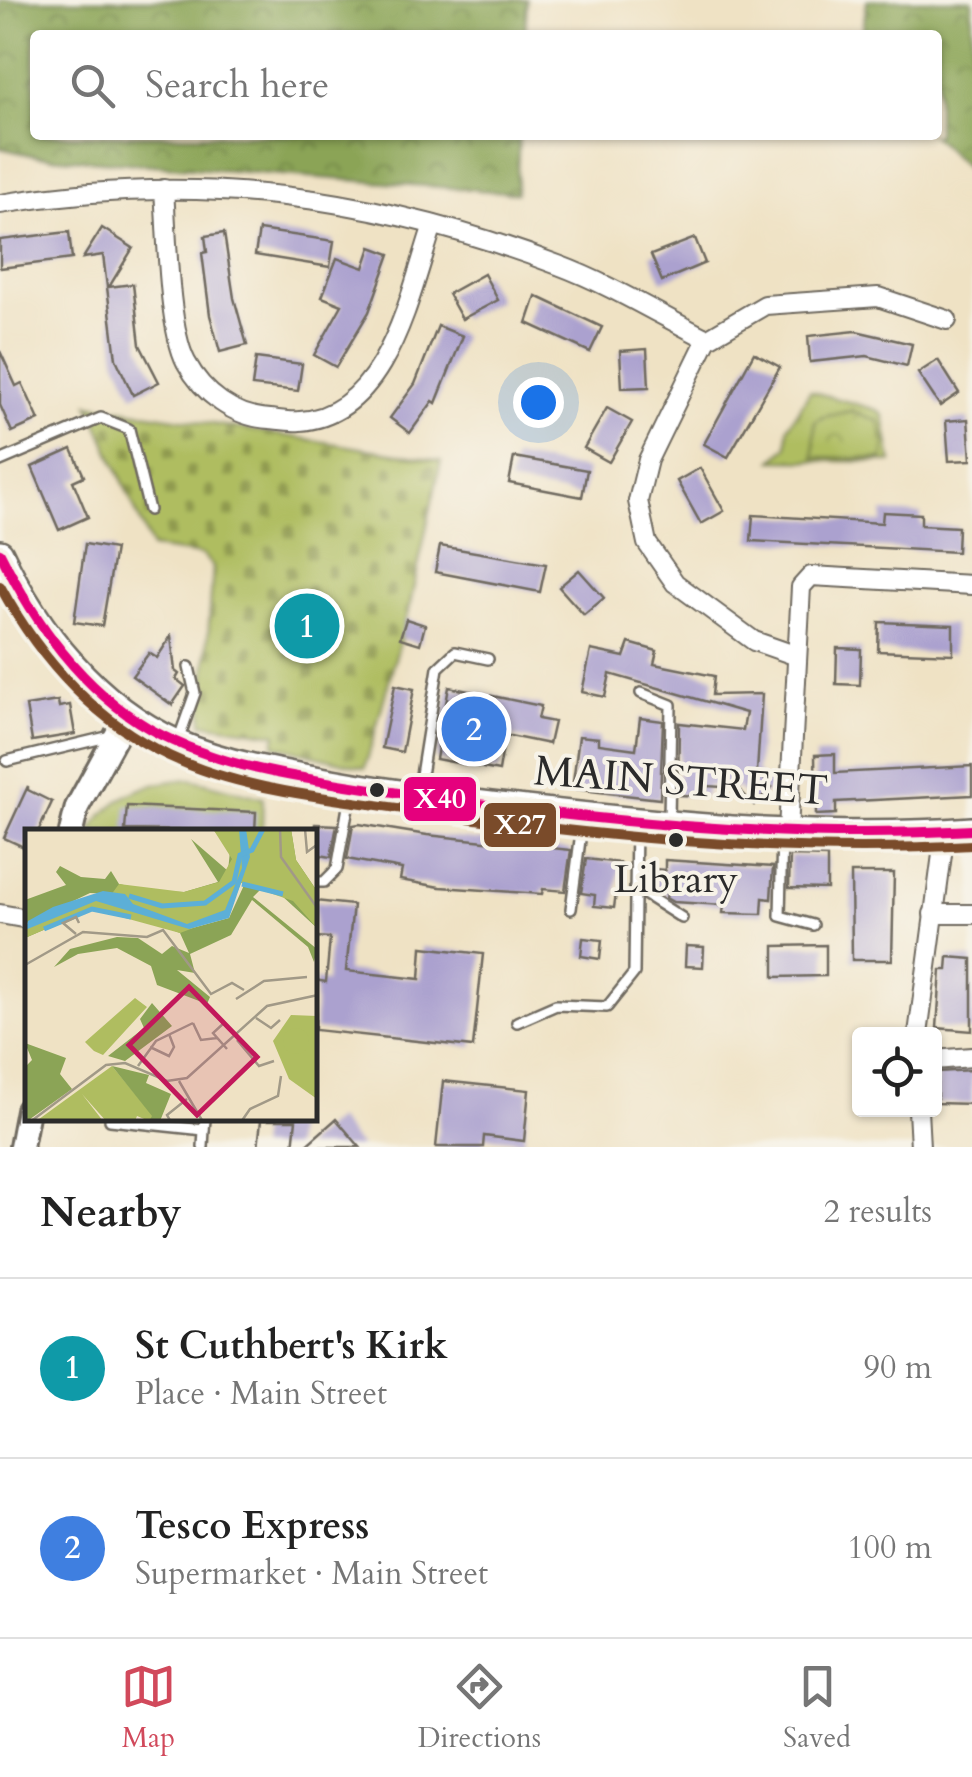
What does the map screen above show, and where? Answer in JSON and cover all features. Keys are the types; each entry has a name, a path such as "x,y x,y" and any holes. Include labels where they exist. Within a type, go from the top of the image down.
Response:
{"main road":[{"name":"MAIN STREET","path":"0,553 29,610 123,724 216,757 417,796 636,822 785,831 972,830"}],"street":[{"path":"164,189 173,309 184,360 209,395 250,418 303,422 337,410 366,388 386,360 432,225"},
{"path":"0,204 70,192 164,189 253,190 336,201 486,239 562,266 707,339"},
{"path":"798,656 754,641 674,583 647,543 638,502 648,460 707,339 765,305 878,298 947,320"},
{"path":"785,831 801,587 811,576 972,585"},
{"path":"72,829 77,807 123,724"},
{"path":"919,1027 946,832"},
{"path":"0,914 25,918"},
{"path":"932,914 972,914"},
{"path":"942,1060 972,1058"},
{"path":"918,1117 920,1147"},
{"path":"21,1147 26,1122"}],"lane":[{"path":"0,462 100,418 128,429 149,510"},
{"path":"417,796 438,668 455,652 488,658"},
{"path":"177,742 195,693 189,667"},
{"path":"641,694 672,705 669,825"},
{"path":"7,761 123,724"},
{"path":"318,882 324,882 337,869 352,785"},
{"path":"571,908 584,816"},
{"path":"518,1022 556,1004 607,1007 634,972 636,822"},
{"path":"785,831 780,916 813,925"},
{"path":"635,888 682,918"},
{"path":"148,1122 204,1125 203,1147"}],"green space":[{"path":"0,0 527,0 525,30 30,30 30,140 519,140 516,193 36,156 0,148"},
{"path":"867,0 972,0 972,173 936,140 942,140 942,30 863,30"},
{"path":"810,391 878,410 884,416 892,462 773,460 787,447 788,427"},
{"path":"89,404 441,461 410,604 365,768 274,745 276,734 202,723 213,567 202,555 152,548"},
{"path":"851,411 879,421 885,443 883,459 814,457 815,422"},
{"path":"191,779 263,798 262,829 92,829 121,799 160,783"}],"building":[{"path":"102,228 133,248 109,287 133,284 140,345 159,382 133,395 116,359 103,255 83,258"},
{"path":"259,230 334,241 330,267 255,255"},
{"path":"69,232 72,259 0,268 0,240"},
{"path":"224,233 234,298 247,345 220,352 210,315 202,253 207,252 205,236"},
{"path":"695,238 705,263 662,281 651,255"},
{"path":"371,247 390,254 369,312 336,367 314,355 342,305 322,297 337,258 364,268"},
{"path":"484,274 498,300 462,319 448,294"},
{"path":"536,296 602,327 590,352 527,323"},
{"path":"438,326 463,336 436,403 433,401 410,433 390,418 415,384"},
{"path":"856,331 912,344 907,366 867,356 810,362 808,336"},
{"path":"647,349 649,387 622,388 620,351"},
{"path":"0,351 16,386 22,383 39,420 12,432 0,405"},
{"path":"754,353 780,367 728,457 704,444"},
{"path":"256,358 302,364 298,391 252,386"},
{"path":"938,360 959,393 940,406 918,373"},
{"path":"607,408 632,422 609,462 584,448"},
{"path":"968,419 971,460 949,461 946,421"},
{"path":"72,449 84,476 73,481 88,517 59,530 32,467"},
{"path":"514,457 587,470 582,497 509,483"},
{"path":"700,468 724,511 701,524 677,481"},
{"path":"883,512 921,514 921,525 958,527 957,552 751,541 753,515 882,523"},
{"path":"85,544 115,549 102,626 74,622"},
{"path":"440,546 546,564 540,592 435,572"},
{"path":"579,570 604,598 584,615 559,587"},
{"path":"406,619 425,625 420,644 400,638"},
{"path":"879,622 953,625 953,654 878,651"},
{"path":"171,636 175,671 179,674 176,679 185,686 172,705 132,676 149,653 157,658"},
{"path":"629,643 657,651 654,664 714,676 712,695 762,694 757,772 772,787 754,805 738,788 707,786 706,796 678,795 679,723 743,730 746,713 610,674 605,697 582,692 591,650 624,657"},
{"path":"837,648 861,649 860,685 836,684"},
{"path":"395,685 414,689 402,752 382,748"},
{"path":"449,687 541,706 538,719 554,722 549,744 505,735 499,771 436,759"},
{"path":"58,701 59,707 70,705 75,734 32,741 26,706"},
{"path":"640,718 663,721 660,799 572,789 579,736 599,738 599,744 636,749"},
{"path":"835,754 835,773 972,766 972,795 836,802 836,814 816,815 815,755"},
{"path":"28,786 28,790 52,802 39,829 25,829 25,848 4,838"},
{"path":"127,806 256,812 255,829 125,829"},
{"path":"315,824 337,825 331,857 318,855"},
{"path":"353,825 571,850 565,891 543,889 542,894 440,887 400,880 402,869 347,859"},
{"path":"790,856 827,857 827,889 789,888"},
{"path":"586,859 620,863 614,908 594,906 595,895 581,893"},
{"path":"665,860 773,867 771,899 763,898 762,914 723,913 724,905 673,902 666,898 667,893 654,890 655,869 665,870"},
{"path":"851,873 894,873 892,960 852,960"},
{"path":"318,901 353,905 346,971 420,979 422,947 483,954 473,1047 318,1030 318,981 326,982 330,938 318,937"},
{"path":"583,938 602,940 600,959 581,956"},
{"path":"826,945 826,976 774,977 774,946"},
{"path":"686,946 704,947 703,967 685,966"},
{"path":"948,957 972,959 972,1031 937,1027 941,970 947,970"},
{"path":"972,1070 972,1104 942,1103 942,1072"},
{"path":"443,1081 529,1090 524,1141 484,1136 483,1147 436,1147"},
{"path":"336,1119 360,1147 304,1147"},
{"path":"261,1122 296,1122 293,1147 258,1147"}],"transit line":[{"name":"X40","path":"0,553 45,629 102,694 125,713 179,744 242,765 406,794 617,820 759,831 972,830"},
{"name":"X27","path":"0,586 32,638 93,705 169,756 223,776 339,800 612,835 756,846 972,845"}],"place":[{"name":"St Cuthbert's Kirk","path":"307,626"},
{"name":"Tesco Express","path":"474,729"},
{"name":"Library","path":"676,840"}]}
